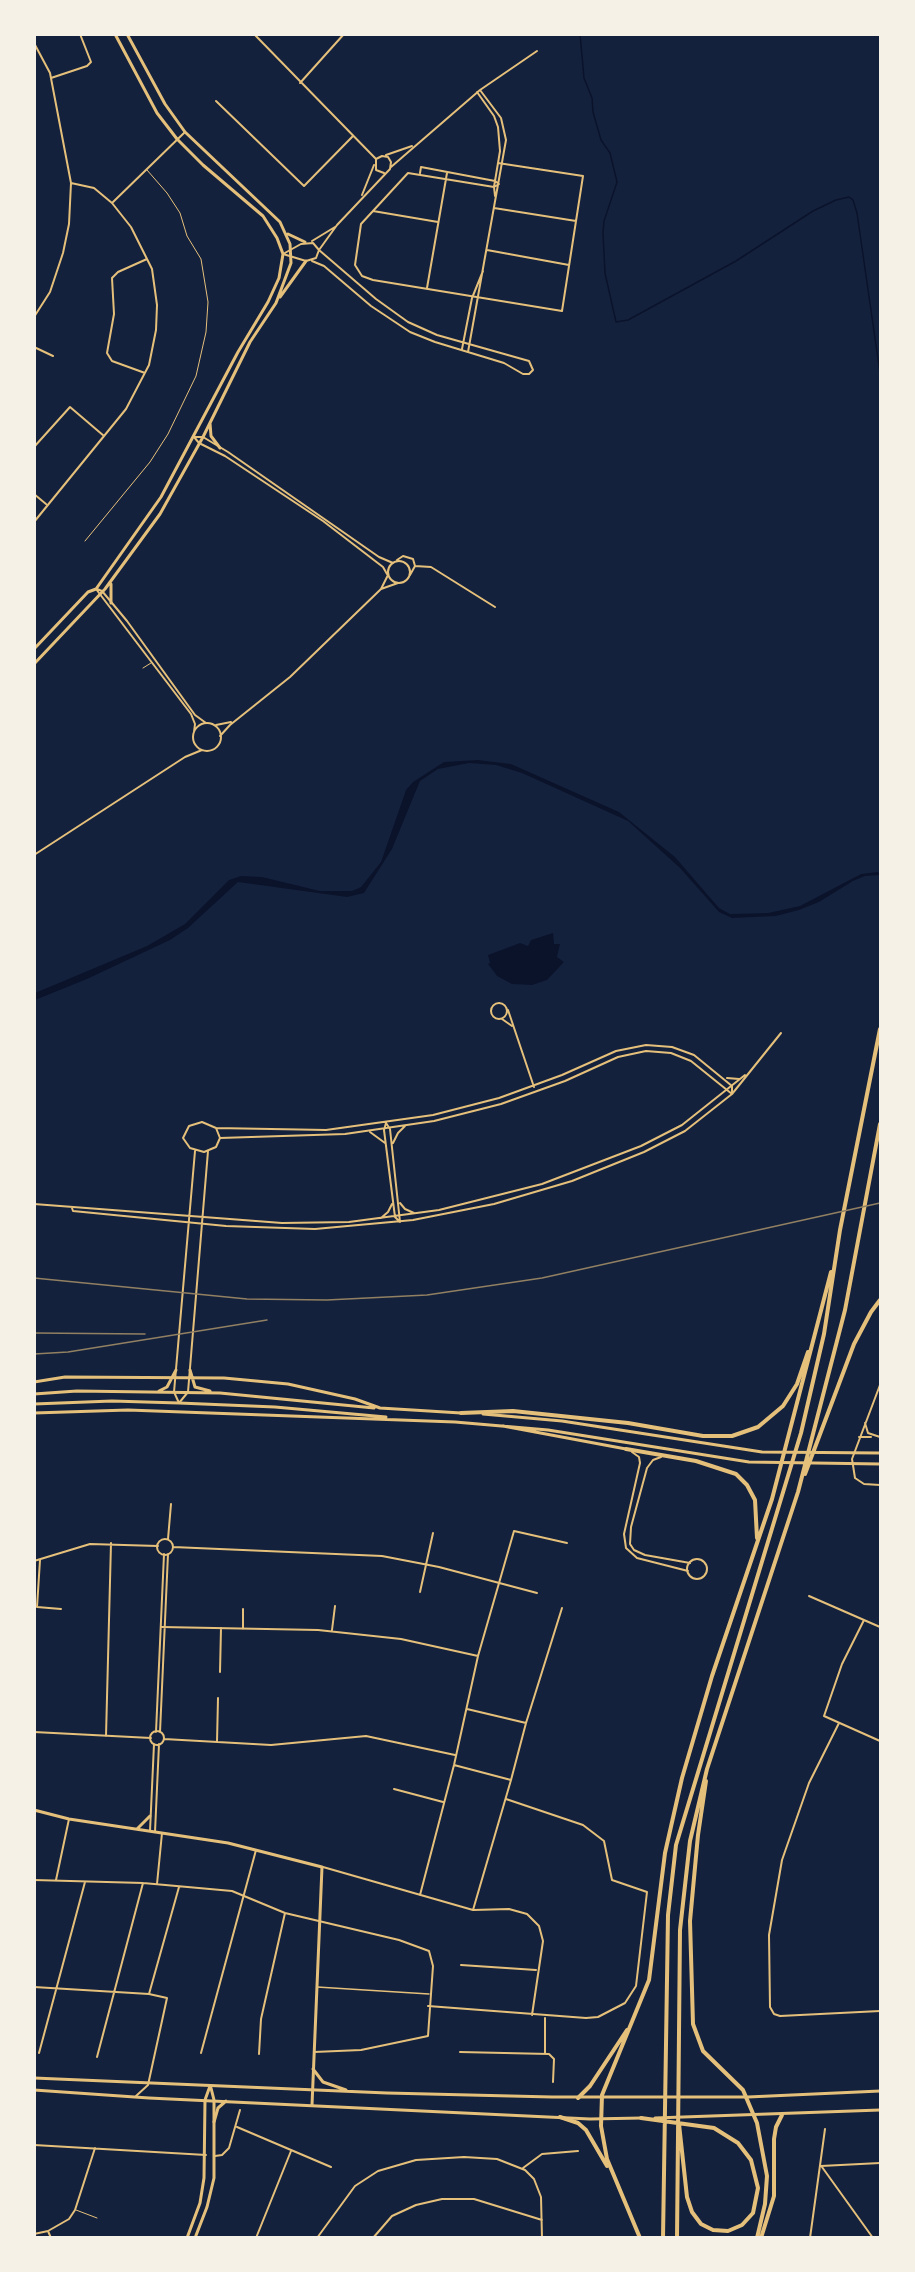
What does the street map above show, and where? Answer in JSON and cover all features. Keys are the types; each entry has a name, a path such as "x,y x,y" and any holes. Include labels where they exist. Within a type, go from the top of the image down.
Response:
{"highway":[{"path":"663,2238 669,1905 680,1829 793,1461 824,1334 836,1251 880,1029"},
{"path":"798,1492 844,1310 880,1124"},
{"path":"614,2180 605,2152 600,2119 601,2098 645,1992 653,1960 665,1854 682,1778 712,1676 784,1455 836,1251"},
{"path":"677,2238 677,2056 684,1873 694,1817 798,1492 854,1344 880,1300"},
{"path":"461,1413 513,1411 628,1423 703,1436 737,1436 758,1427 783,1407 797,1384 816,1332"},
{"path":"626,1449 714,1465 729,1470 743,1479 755,1500 756,1545"},
{"path":"710,1762 698,1835 690,1913 693,2024 703,2051 748,2097 754,2116 765,2154 767,2176 759,2238"},
{"path":"578,2098 590,2086 633,2019"},
{"path":"641,2118 714,2128 738,2143 751,2160 757,2177 755,2206 747,2220 728,2231 713,2230 701,2224 689,2205 683,2164 677,2099"},
{"path":"759,2238 774,2196 774,2139 776,2127 782,2115"},
{"path":"560,2117 578,2123 586,2130 614,2180 640,2238"}],"main road":[{"path":"34,649 88,592 96,589 161,497 233,361 268,302 279,278 284,254 277,237 263,216 219,181 177,139 157,113 115,34"},
{"path":"127,34 165,104 185,132 276,218 286,233 292,258 288,275 276,303"},
{"path":"286,233 308,242"},
{"path":"34,664 112,580 160,514 250,342 306,261"},
{"path":"210,422 212,436 220,448"},
{"path":"111,603 112,580"},
{"path":"158,1392 170,1383 176,1370"},
{"path":"190,1370 195,1387 220,1394"},
{"path":"34,1382 65,1377 182,1377 240,1380 288,1384 380,1408"},
{"path":"34,1394 188,1392 220,1394 562,1421 762,1452 880,1453"},
{"path":"34,1404 112,1401 179,1403 365,1414 400,1419"},
{"path":"34,1413 128,1410 496,1424 592,1436 707,1456 764,1463 880,1464"},
{"path":"496,1424 626,1449"},
{"path":"34,1810 69,1819 256,1849 322,1867 312,2105"},
{"path":"137,1829 150,1816"},
{"path":"313,2069 323,2082 354,2092"},
{"path":"34,2078 148,2085 578,2098 748,2097 880,2091"},
{"path":"187,2238 200,2204 206,2155 206,2100 210,2086"},
{"path":"195,2238 209,2198 215,2156 214,2100 210,2086"},
{"path":"34,2090 134,2097 600,2119 754,2116 880,2110"},
{"path":"214,2122 218,2108 228,2100"}],"street":[{"path":"51,78 87,66 91,62 80,34"},
{"path":"254,34 376,159"},
{"path":"300,83 344,34"},
{"path":"34,43 51,78 71,183 69,224 63,253 50,292 34,317"},
{"path":"312,261 337,225 414,145 480,90 537,51"},
{"path":"468,352 506,140 504,124 480,90"},
{"path":"477,93 494,116 498,127 495,198"},
{"path":"216,101 304,186 353,136"},
{"path":"112,203 185,132"},
{"path":"359,201 376,159 414,145"},
{"path":"382,156 390,159 391,167"},
{"path":"498,163 583,176 562,311 372,280 362,276 355,265 361,224 405,175 412,172 494,187 499,184"},
{"path":"374,165 378,172 386,172"},
{"path":"420,173 421,167 495,181 499,184"},
{"path":"426,289 447,173"},
{"path":"34,522 126,409 145,373 158,317 156,286 147,259 130,227 112,203 88,185 71,183"},
{"path":"494,208 576,221"},
{"path":"373,211 438,222"},
{"path":"308,242 316,245 319,250 399,316 423,329 529,361 533,370 529,374 523,374 504,363 462,351 404,329 371,306 324,266 284,254 291,248 308,242 337,225"},
{"path":"487,250 569,264"},
{"path":"145,373 112,362 107,354 114,314 112,278 118,272 147,259"},
{"path":"462,351 472,297 484,268"},
{"path":"34,347 53,356"},
{"path":"34,447 70,407 104,436"},
{"path":"194,436 202,437 220,448 379,557 394,563 400,561 408,564 408,577"},
{"path":"194,436 199,443 225,456 323,521 383,567 392,581 398,583"},
{"path":"34,494 47,504"},
{"path":"34,855 185,757 214,748 220,736 234,722 290,677 381,590 394,563 408,556 413,559 415,566 408,577 381,590"},
{"path":"415,566 434,569 495,607"},
{"path":"96,589 102,591 195,715 206,723 214,725 234,722"},
{"path":"96,589 98,595 124,624 190,714 195,724 194,742 202,750"},
{"path":"194,732 200,725 206,723"},
{"path":"214,725 220,736"},
{"path":"512,1026 492,1016 493,1005 503,1004 508,1010 534,1087"},
{"path":"501,1019 507,1016 508,1010"},
{"path":"34,1204 72,1208 73,1211 274,1229 350,1228 467,1211 572,1181 665,1142 711,1112 732,1094 781,1033"},
{"path":"216,1128 220,1138 216,1147 208,1151 195,1150 184,1142 186,1128 199,1122 216,1128 322,1130 386,1123 455,1110 534,1087 616,1051 646,1045 684,1051 724,1077 732,1086 732,1094"},
{"path":"220,1138 322,1136 405,1126 501,1104 565,1081 618,1057 646,1051 682,1056 720,1082 732,1094"},
{"path":"72,1208 73,1205 282,1223 378,1219 493,1199 579,1172 662,1136 682,1125 747,1074"},
{"path":"724,1077 739,1079"},
{"path":"720,1082 720,1096"},
{"path":"386,1123 390,1129 400,1222"},
{"path":"386,1123 384,1130 395,1217 400,1222"},
{"path":"392,1146 395,1137 405,1126"},
{"path":"367,1132 379,1136 386,1146"},
{"path":"195,1150 174,1392 179,1403 188,1392 208,1151"},
{"path":"378,1219 388,1212 393,1202"},
{"path":"399,1202 405,1209 417,1214"},
{"path":"880,1385 852,1459 853,1474 864,1484 880,1485"},
{"path":"865,1421 868,1433 876,1437"},
{"path":"859,1437 880,1437"},
{"path":"626,1449 636,1454 640,1463 624,1534 626,1548 637,1557 688,1571 696,1579 706,1573 706,1564 701,1560 690,1563 645,1555 634,1550 630,1544 631,1527 649,1463 655,1458 668,1456"},
{"path":"171,1504 168,1539 173,1547"},
{"path":"420,1895 454,1765 478,1656 514,1531 567,1543"},
{"path":"420,1592 433,1533"},
{"path":"158,1546 160,1541 168,1539"},
{"path":"106,1736 111,1543"},
{"path":"34,1561 90,1544 158,1546 166,1554 166,1627 160,1732 164,1739"},
{"path":"151,1738 156,1732 166,1554 173,1547 361,1554 426,1564 537,1593"},
{"path":"40,1559 37,1607 61,1609"},
{"path":"688,1571 690,1563"},
{"path":"809,1596 880,1627"},
{"path":"332,1632 335,1606"},
{"path":"473,1910 526,1723 562,1608"},
{"path":"243,1609 243,1629"},
{"path":"864,1620 842,1664 824,1710 824,1716 880,1741"},
{"path":"162,1627 332,1632 401,1639 478,1656"},
{"path":"220,1672 221,1628"},
{"path":"217,1742 218,1698"},
{"path":"466,1708 526,1723"},
{"path":"839,1723 809,1783 782,1860 769,1935 770,2007 774,2014 780,2016 880,2011"},
{"path":"34,1732 151,1738"},
{"path":"155,1832 159,1744 164,1739 284,1745 366,1736 456,1755"},
{"path":"150,1831 154,1744 151,1738"},
{"path":"154,1744 159,1744"},
{"path":"454,1765 511,1780"},
{"path":"394,1789 444,1802"},
{"path":"428,2006 545,2017 586,2018 613,2011 625,2004 636,1986 647,1892 612,1880 604,1841 584,1825 506,1799"},
{"path":"56,1880 69,1819"},
{"path":"157,1884 162,1833"},
{"path":"201,2053 256,1849"},
{"path":"322,1867 473,1910 517,1910 533,1920 541,1932 543,1941 532,2015"},
{"path":"34,1880 209,1887 243,1896 285,1913 399,1940 429,1952 433,1966 428,2006 428,2036 361,2050 314,2052"},
{"path":"39,2053 86,1881"},
{"path":"97,2057 143,1883"},
{"path":"149,1994 180,1886"},
{"path":"259,2054 261,2019 285,1913"},
{"path":"461,1965 537,1970"},
{"path":"34,1987 115,1990 166,1998 148,2085 134,2097"},
{"path":"316,1988 429,1994"},
{"path":"545,2017 545,2054"},
{"path":"460,2052 545,2054 554,2060 553,2082"},
{"path":"215,2156 226,2152 237,2127 240,2110"},
{"path":"237,2127 332,2167"},
{"path":"810,2238 825,2129"},
{"path":"34,2145 206,2155"},
{"path":"34,2234 48,2232 69,2219 75,2210 96,2147"},
{"path":"256,2238 291,2151"},
{"path":"523,2168 542,2154 578,2151"},
{"path":"317,2238 355,2186 378,2171 399,2163 438,2157 484,2157 498,2159 523,2168 534,2179 542,2197 542,2238"},
{"path":"821,2166 880,2163"},
{"path":"821,2166 873,2238"},
{"path":"373,2238 392,2216 416,2205 442,2199 474,2199 542,2220"},
{"path":"48,2232 51,2238"}],"lane":[{"path":"85,541 150,462 168,434 196,376 206,332 208,302 201,260 187,236 180,213 167,193 146,169"},
{"path":"143,668 152,662"},
{"path":"75,2210 97,2218"}],"water":[{"path":"478,760 511,764 619,812 675,857 719,908 730,914 768,913 800,906 861,874 878,872 880,875 865,876 853,881 819,902 799,910 776,916 732,918 719,912 680,868 628,821 522,773 496,765 469,763 438,769 420,781 392,849 364,893 347,897 238,882 188,928 170,940 87,979 35,1000 35,993 147,946 185,924 229,880 241,876 262,877 320,891 352,891 361,887 381,862 406,790 413,782 444,762"},
{"path":"553,933 554,944 560,944 557,957 564,962 547,980 532,985 512,984 497,976 488,964 490,963 488,955 520,943 528,946 531,940"}],"waterway":[{"path":"580,34 584,78 592,98 593,112 601,140 610,153 617,182 604,221 603,233 605,273 616,322 628,320 736,261 813,211 836,200 849,197 853,200 857,213 880,373"}],"railway":[{"path":"34,1278 247,1299 327,1300 427,1295 542,1278 880,1203"},
{"path":"34,1354 68,1352 267,1320"},
{"path":"34,1333 145,1334"}]}
